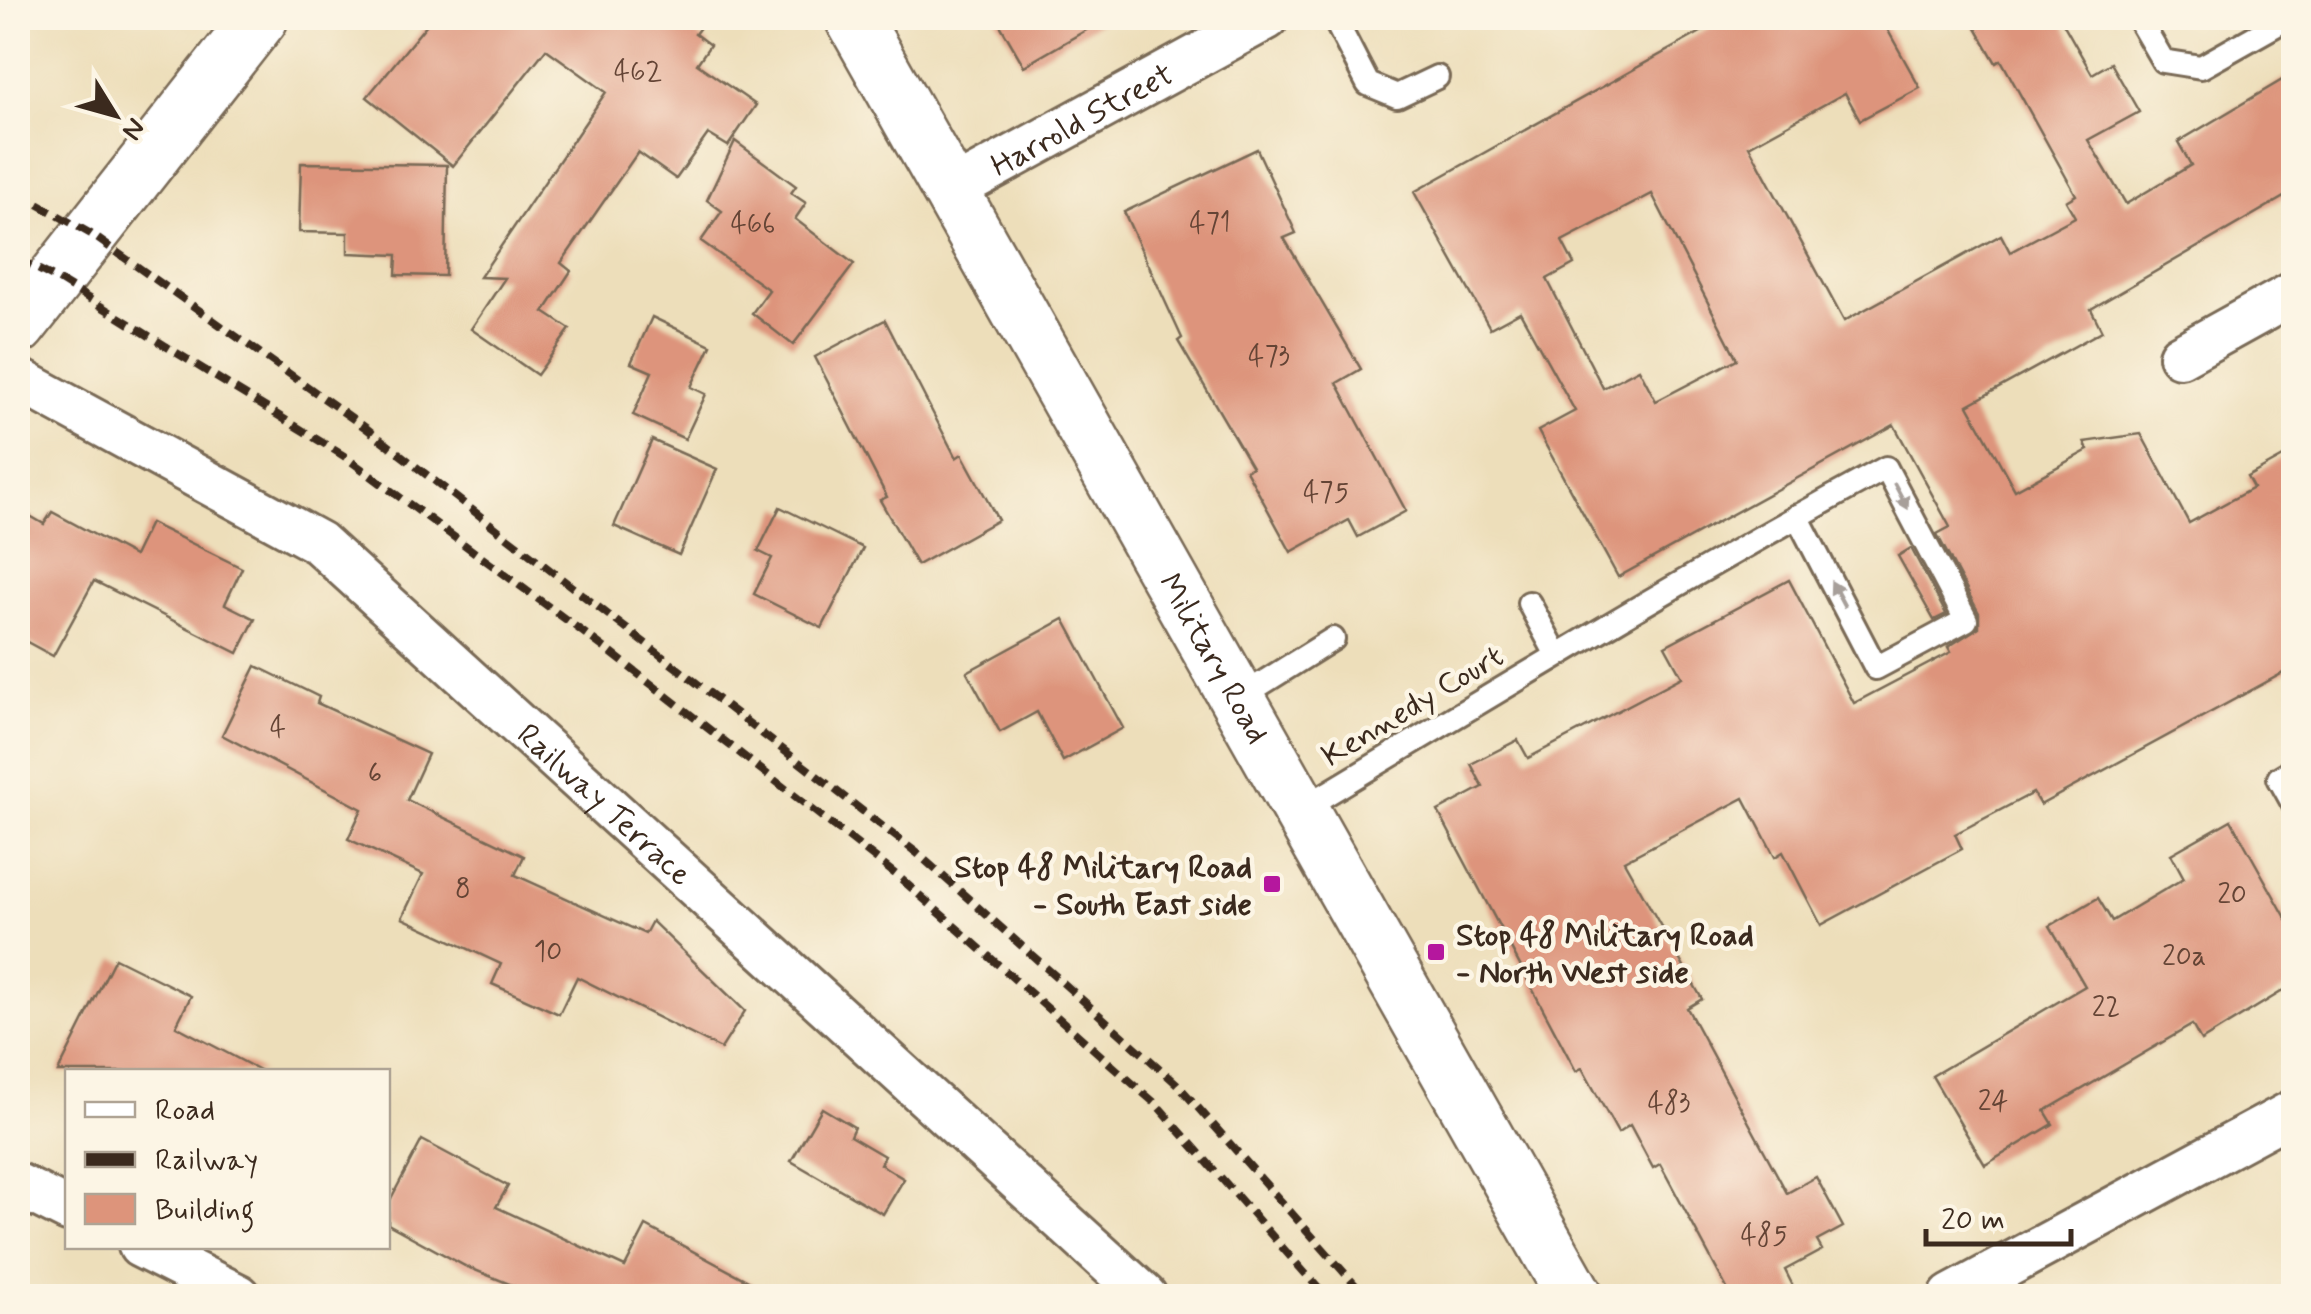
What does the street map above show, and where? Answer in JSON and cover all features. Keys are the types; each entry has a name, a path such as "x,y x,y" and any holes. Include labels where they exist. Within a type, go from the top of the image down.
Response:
{"main road":[{"path":"18,326 260,18"},
{"name":"Military Road","path":"853,18 1576,1296"}],"street":[{"name":"Harrold Street","path":"950,192 1267,18"},
{"path":"2180,356 2294,294"},
{"name":"Railway Terrace","path":"18,380 319,543 1144,1296"},
{"path":"1952,1296 2294,1111"},
{"path":"18,1185 65,1208"},
{"path":"146,1249 239,1296"}],"lane":[{"path":"1334,18 1368,84 1398,96 1437,78"},
{"path":"2138,18 2163,60 2200,67 2288,18"},
{"name":"Kennedy Court","path":"1300,810 1558,655 1797,516 1886,468 1966,620 1876,668 1797,516"},
{"path":"1529,603 1558,655"},
{"path":"1237,699 1333,639"},
{"path":"2294,769 2278,778 2294,805"}],"building":[{"path":"432,18 707,18 695,34 710,45 697,64 756,105 728,146 708,134 676,179 638,152 561,263 571,271 544,312 570,329 537,375 471,329 505,278 480,277 606,92 546,49 453,166 367,97"},
{"path":"996,18 1107,18 1024,66"},
{"path":"1726,18 1881,18 1920,88 1860,120 1845,93 1749,146 1844,321 2001,235 2010,252 2075,217 2066,201 2076,195 2001,60 1996,63 1970,18 2073,18 2063,23 2092,74 2111,63 2139,112 2088,140 2126,204 2191,165 2178,142 2294,73 2294,191 2091,309 2102,331 1968,405 2015,490 2088,450 2084,442 2141,434 2189,523 2253,488 2247,477 2294,451 2294,667 2040,805 2033,793 1955,834 1962,849 1821,925 1783,852 1775,857 1744,798 1624,861 1702,999 1687,1008 1787,1193 1816,1177 1843,1227 1817,1241 1822,1250 1785,1270 1798,1296 1731,1296 1660,1164 1653,1168 1630,1125 1618,1133 1582,1068 1576,1071 1438,811 1483,787 1471,764 1518,740 1528,758 1682,677 1665,646 1789,580 1854,703 1951,652 1948,647 1979,627 1979,613 1937,534 1950,527 1894,425 1618,577 1538,431 1575,411 1520,312 1490,328 1414,192","holes":["1652,194 1737,359 1656,401 1639,369 1603,388 1547,279 1574,264 1562,241"]},
{"path":"735,141 796,186 791,193 806,203 795,219 854,264 793,345 752,313 769,290 701,241 722,211 707,200"},
{"path":"1257,149 1296,233 1284,238 1361,369 1337,383 1406,511 1358,537 1349,520 1291,552 1246,470 1252,467 1178,341 1182,338 1124,212"},
{"path":"301,163 447,165 445,276 396,275 397,255 348,253 348,233 299,232"},
{"path":"652,317 711,345 691,387 706,394 685,439 633,415 652,372 631,363"},
{"path":"885,320 956,458 962,454 998,520 917,565 880,500 887,497 815,357"},
{"path":"652,440 717,469 679,555 614,526"},
{"path":"780,507 863,548 822,628 754,594 772,558 758,551"},
{"path":"18,509 44,524 52,512 134,556 150,523 242,568 225,604 255,619 238,653 94,581 53,656 18,637"},
{"path":"1911,548 1946,614 1934,620 1898,556"},
{"path":"1064,619 1123,728 1063,761 1037,712 1000,732 967,672"},
{"path":"256,666 319,697 317,703 428,754 407,800 524,856 515,875 645,934 652,921 745,1011 721,1049 577,977 559,1014 492,984 501,964 402,918 423,874 348,839 362,809 222,735"},
{"path":"2231,820 2294,932 2294,984 2201,1041 2192,1025 2045,1111 2053,1124 1985,1165 1932,1076 2085,986 2050,926 2098,898 2112,921 2184,878 2171,854"},
{"path":"115,958 191,996 176,1026 257,1069 65,1069 58,1072"},
{"path":"822,1108 854,1127 850,1136 884,1156 880,1164 904,1179 883,1214 791,1161"},
{"path":"422,1140 508,1186 496,1207 625,1267 646,1226 776,1296 539,1296 465,1266 390,1225 390,1200"}],"railway":[{"path":"18,193 91,234 366,428 917,853 1177,1084 1365,1296"},
{"path":"18,259 57,279 344,456 610,652 899,877 1157,1105 1325,1296"}],"place":[{"name":"Stop 48 Military Road - South East side","path":"1272,884"},
{"name":"Stop 48 Military Road - North West side","path":"1436,952"}]}
